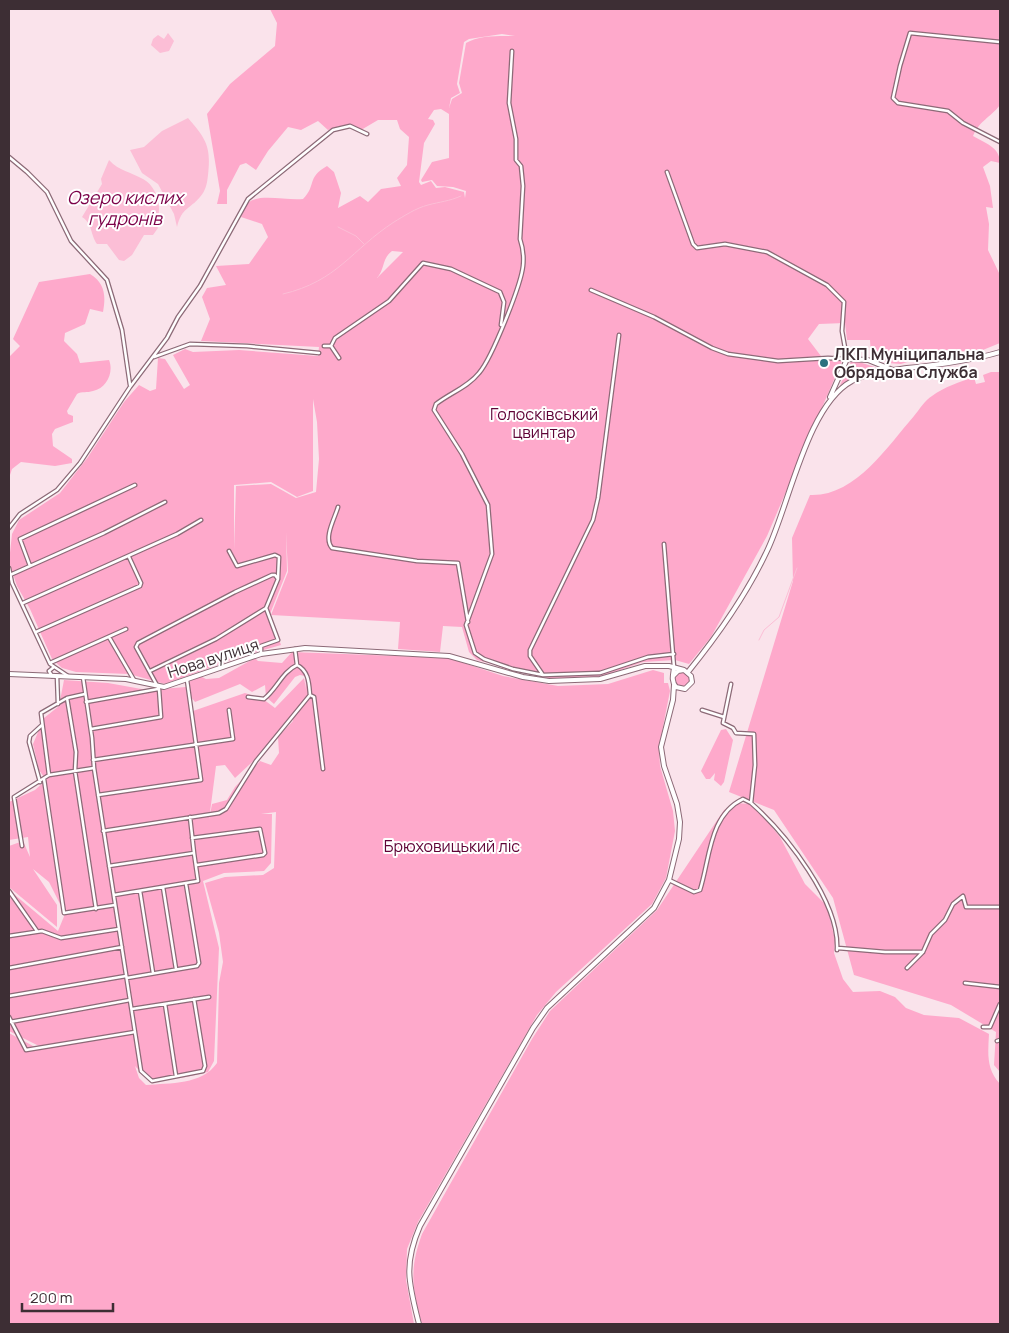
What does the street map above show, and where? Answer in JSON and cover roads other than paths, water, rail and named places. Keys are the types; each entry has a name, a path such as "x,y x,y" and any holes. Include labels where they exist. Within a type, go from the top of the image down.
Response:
{"street":[{"path":"1000,42 910,33 893,98 898,103 948,111 963,123 1000,142"},
{"path":"468,622 492,554 492,535 487,499 448,431 435,413 436,404 470,382 480,372 488,359 519,284 524,265 523,247 520,239 522,173 521,166 516,160 516,139 509,103 512,51"},
{"path":"9,528 20,514 57,490 80,464 130,387 153,357 200,286 248,199 334,130 350,126 367,134"},
{"path":"9,158 27,172 47,192 71,241 107,280 122,330 130,387"},
{"path":"668,172 693,244 697,248 725,244 767,252 822,282 841,297 844,302 842,331 847,359 792,481 764,558 711,643 686,671 678,671 673,676"},
{"path":"331,346 333,341 342,333 389,301 423,263 451,269 500,292 504,302 500,332"},
{"path":"591,290 661,320 712,348 728,354 778,361 828,358 868,360 893,370"},
{"path":"543,676 530,651 593,520 598,498 619,335"},
{"path":"153,357 190,344 247,346 319,353"},
{"path":"324,346 331,346"},
{"path":"331,346 339,358"},
{"path":"828,402 839,389 852,380 893,370 949,363 1000,352"},
{"path":"30,566 20,539 135,485"},
{"path":"10,574 104,534 165,502"},
{"path":"338,507 328,536 329,544 332,548 417,561 458,563 472,648 478,656 513,669 543,676 600,673 648,657 674,654"},
{"path":"23,603 189,528 200,520"},
{"path":"419,1324 408,1272 410,1249 420,1226 533,1028 547,1008 654,908 669,880 679,839 680,822 677,804 664,766 661,747 673,700 674,685 674,654 664,544"},
{"path":"150,671 216,639 266,608 278,578 280,560 278,556 237,566 229,551"},
{"path":"36,632 140,586 141,583 129,556"},
{"path":"9,568 50,664 58,704"},
{"path":"91,729 158,719 161,714 160,687 136,647 138,643 235,592 272,575 278,578"},
{"path":"261,654 262,646 278,640 266,608"},
{"path":"50,664 126,629"},
{"path":"109,637 124,660 134,681"},
{"path":"295,648 297,666"},
{"name":"Нова вулиця","path":"50,664 54,668 53,674 134,681 160,687 187,680 261,654 295,648 449,656 504,672 549,680 600,679 645,666 674,668 686,671"},
{"path":"297,666 304,669 310,695 314,697 322,769"},
{"path":"248,697 264,700 271,694 275,685 283,680 285,673 297,666"},
{"path":"53,674 54,668"},
{"path":"673,700 676,694 692,682 686,671"},
{"path":"9,674 53,674"},
{"path":"83,676 103,830 141,1071 152,1081 203,1071 205,1066 194,999"},
{"path":"98,795 202,780 187,680"},
{"path":"731,684 723,723 733,728 736,733 754,734 755,765 751,803"},
{"path":"674,685 679,689 685,689"},
{"path":"86,702 160,687"},
{"path":"50,775 41,713 67,698 85,694"},
{"path":"103,830 190,818 219,813 226,809 256,761 310,695"},
{"path":"67,698 76,752 75,771 96,909"},
{"path":"93,760 233,739 229,710"},
{"path":"702,710 724,717"},
{"path":"40,782 28,742 30,736 42,725"},
{"path":"22,846 14,797 50,775 94,768"},
{"path":"44,779 64,913 115,905"},
{"path":"669,880 694,892 700,890 707,868 712,839 724,813 743,799 751,803 785,837 816,881 830,915 837,949 923,952"},
{"path":"114,895 186,884 199,879 190,818"},
{"path":"192,838 260,829 265,853 263,856 197,865"},
{"path":"109,866 194,853"},
{"path":"9,996 197,966 199,963 186,884"},
{"path":"163,887 176,969"},
{"path":"9,891 37,931"},
{"path":"140,891 153,973"},
{"path":"908,968 923,952 931,934 945,920 953,904 963,896 966,907 1000,907"},
{"path":"9,936 37,931 61,938 119,928"},
{"path":"9,968 122,947"},
{"path":"965,983 1000,987"},
{"path":"132,1009 209,997"},
{"path":"10,1022 130,1000"},
{"path":"165,1004 176,1076"},
{"path":"983,1027 990,1027 1000,1004"},
{"path":"9,1017 26,1050 135,1032"}],"water":[{"path":"168,33 174,41 169,51 160,53 151,45 153,39 158,35 164,39"},
{"name":"Озеро кислих гудронів","path":"188,118 200,132 206,144 209,157 208,175 204,192 184,212 177,227 174,214 158,184 142,173 130,150 144,147 162,131"},
{"name":"Озеро кислих гудронів","path":"109,160 117,167 148,182 158,199 159,205 158,218 155,223 158,228 153,235 144,235 132,255 124,261 119,260 107,244 97,244 90,226 82,217 102,184 101,179"}],"waterway":[{"path":"283,294 302,288 331,273 379,233 410,212 424,206 461,196"},
{"path":"338,227 356,236 364,244"},
{"path":"759,640 764,630 779,617 797,568"}],"place":[{"name":"ЛКП Муніципальна Обрядова Служба","path":"824,363"}],"park label":[{"name":"Голосківський цвинтар","path":"544,423"},
{"name":"Брюховицький ліс","path":"452,846"}]}
